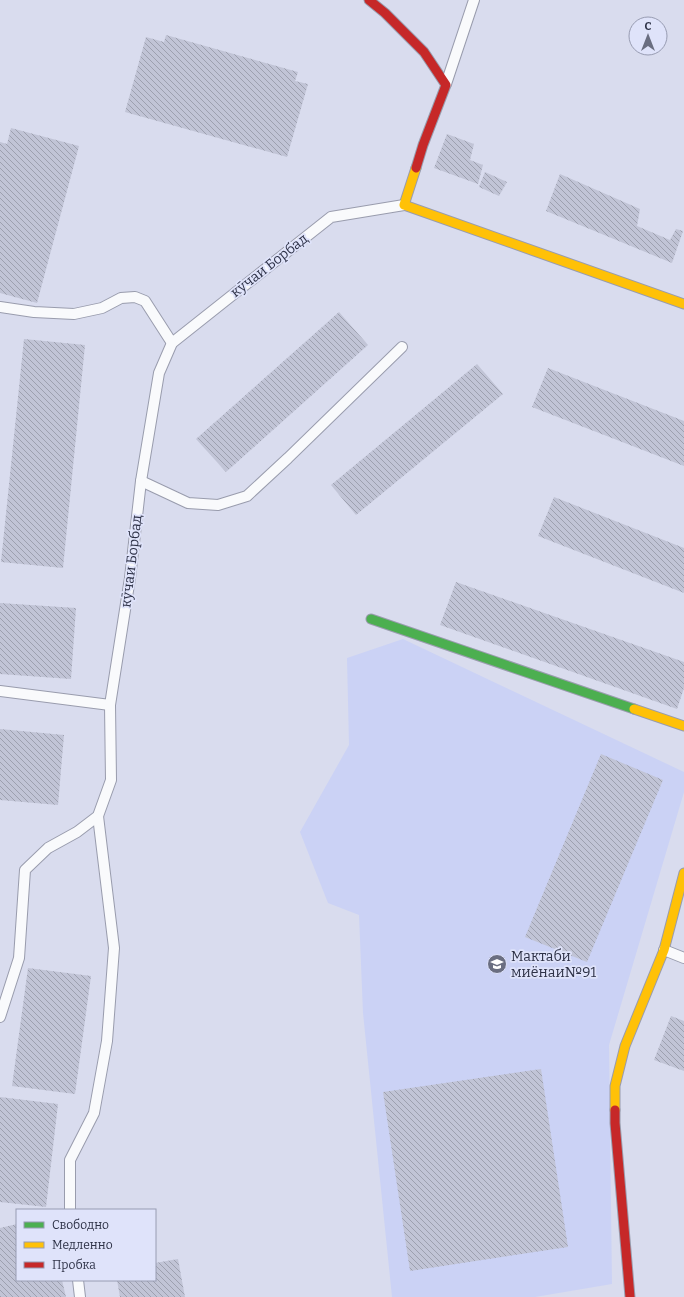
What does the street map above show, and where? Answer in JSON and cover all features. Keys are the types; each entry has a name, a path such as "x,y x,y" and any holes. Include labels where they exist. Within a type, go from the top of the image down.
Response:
{"street":[{"path":"369,0 385,13 424,52 446,85 423,145 404,205 684,304"},
{"path":"371,619 684,726"},
{"path":"630,1297 615,1123 615,1086 625,1046 664,950 684,873"}],"lane":[{"path":"446,85 474,0"},
{"name":"кӯчаи Борбад","path":"98,816 111,780 110,705 130,578 141,481 159,373 172,342 331,216 404,205"},
{"path":"0,307 34,312 74,314 102,308 121,298 135,296 145,300 172,342"},
{"path":"141,481 188,503 218,506 247,496 288,458 402,346"},
{"path":"0,691 110,705"},
{"path":"0,1017 19,958 24,870 48,848 77,832 98,816"},
{"path":"70,1209 70,1160 94,1113 107,1041 114,948 98,816"},
{"path":"664,950 684,958"},
{"path":"78,1281 80,1297"}],"shaded area":[{"name":"Мактаби миёнаи№91","path":"403,639 684,772 684,792 609,1045 612,1284 535,1297 392,1297 363,1013 359,915 328,903 300,832 349,745 347,658"}],"building":[{"path":"166,35 298,72 295,81 308,84 287,157 125,112 146,37 164,42"},
{"path":"11,128 79,146 37,303 0,293 0,142 7,144"},
{"path":"447,134 474,144 470,160 483,165 478,184 434,168"},
{"path":"485,172 507,182 499,196 479,187"},
{"path":"560,174 640,209 637,226 670,240 676,229 683,231 672,263 546,211"},
{"path":"339,312 368,345 226,472 196,439"},
{"path":"24,339 85,345 63,568 1,562"},
{"path":"477,364 503,394 356,515 331,485"},
{"path":"548,368 684,421 684,466 532,407"},
{"path":"554,497 684,548 684,593 538,536"},
{"path":"456,582 684,662 684,688 677,709 440,625"},
{"path":"0,603 76,608 71,679 0,674"},
{"path":"0,729 64,735 58,805 0,800"},
{"path":"601,754 663,780 587,962 525,937"},
{"path":"28,968 91,976 75,1094 12,1086"},
{"path":"671,1016 684,1021 684,1071 654,1060"},
{"path":"541,1069 568,1247 410,1271 383,1092"},
{"path":"0,1097 58,1104 46,1207 0,1202"},
{"path":"16,1224 16,1281 62,1281 66,1297 0,1297 0,1228"},
{"path":"178,1259 185,1297 120,1297 117,1281 156,1281 156,1263"}],"traffic: fast":[{"path":"371,619 634,709"}],"traffic: slow":[{"path":"416,168 404,205 684,304"},
{"path":"634,709 684,726"},
{"path":"615,1110 615,1086 625,1046 664,950 684,873"}],"traffic: jam":[{"path":"369,0 385,13 424,52 446,85 423,145 416,168"},
{"path":"615,1110 630,1297"}],"place":[{"name":"Мактаби миёнаи№91","path":"497,964"}]}
